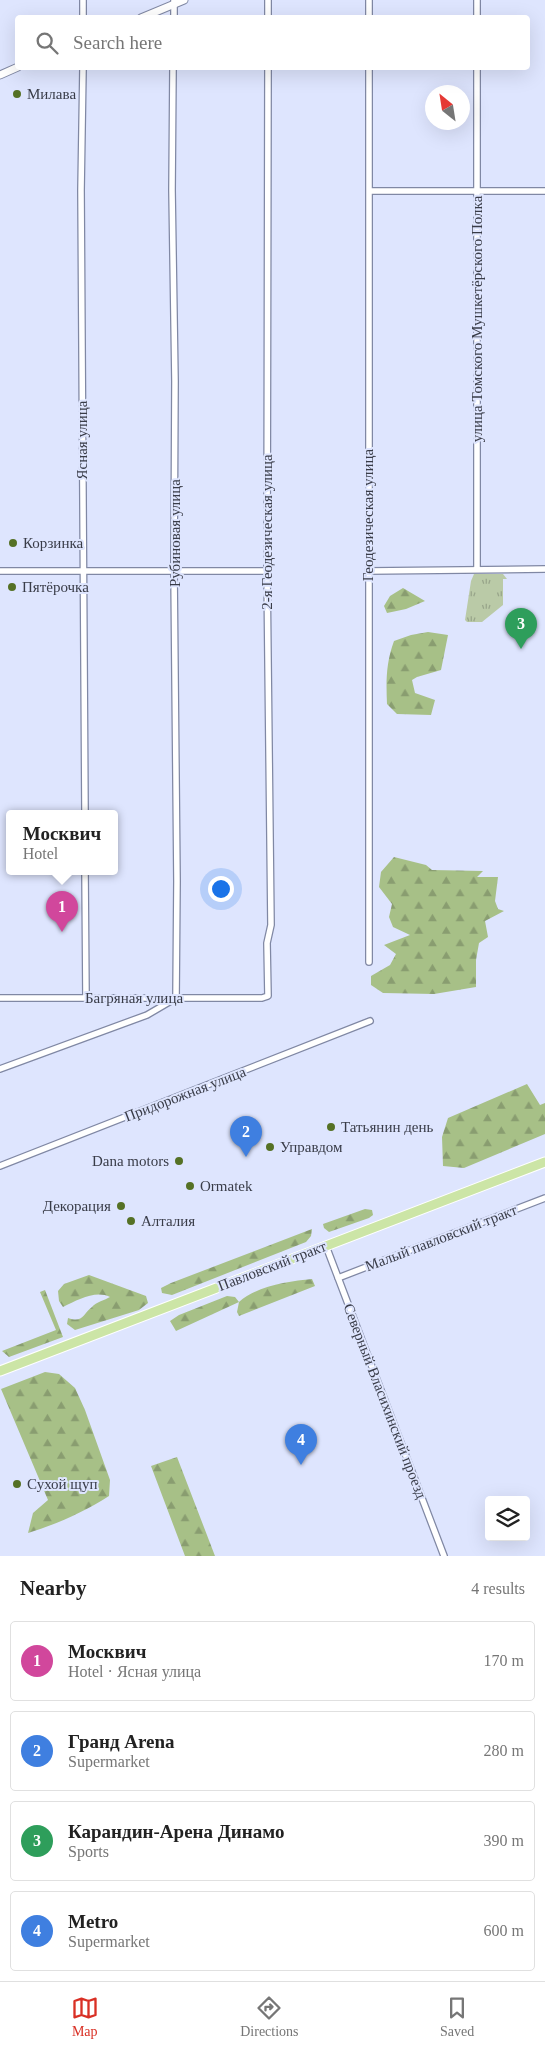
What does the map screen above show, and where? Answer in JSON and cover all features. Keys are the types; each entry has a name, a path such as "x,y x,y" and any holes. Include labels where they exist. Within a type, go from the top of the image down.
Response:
{"main road":[{"name":"Павловский тракт","path":"0,1371 545,1162"}],"street":[{"path":"82,0 83,15"},
{"path":"147,15 174,2 184,0"},
{"path":"268,0 268,15"},
{"path":"369,0 369,15"},
{"path":"477,0 477,15"},
{"path":"174,2 174,15"},
{"path":"0,76 15,68"},
{"name":"Ясная улица","path":"82,70 85,810"},
{"name":"Рубиновая улица","path":"173,70 176,998"},
{"name":"2-я Геодезическая улица","path":"268,70 267,571 271,925 267,943 268,996"},
{"name":"Геодезическая улица","path":"369,70 369,962"},
{"name":"улица Томского Мушкетёрского Полка","path":"477,70 477,570"},
{"path":"370,191 545,191"},
{"path":"368,571 545,569"},
{"path":"0,571 267,571"},
{"path":"85,875 86,998"},
{"name":"Багряная улица","path":"0,998 262,998 268,996"},
{"path":"0,1070 147,1015 176,998"},
{"name":"Придорожная улица","path":"0,1166 370,1021"},
{"name":"Малый павловский тракт","path":"338,1278 545,1198"},
{"name":"Северный Власихинский проезд","path":"326,1246 444,1556"}],"green space":[{"path":"474,574 503,574 507,579 503,579 503,605 482,622 467,622 465,620 471,581"},
{"path":"403,588 425,601 406,609 387,613 384,606 390,596"},
{"path":"428,632 448,635 441,670 412,680 415,693 435,700 431,715 397,714 387,704 387,672 394,641"},
{"path":"394,857 426,865 432,870 483,871 477,877 498,877 495,901 498,909 504,911 485,921 488,937 479,943 476,960 476,987 434,994 383,993 371,985 371,976 390,965 396,954 384,945 410,935 393,927 389,917 392,904 379,887 381,872"},
{"path":"527,1084 540,1105 545,1103 545,1134 464,1168 443,1166 442,1137 448,1118"},
{"path":"365,1209 372,1210 373,1215 329,1232 324,1228 323,1224"},
{"path":"312,1229 311,1236 306,1242 172,1295 162,1293 161,1288 171,1283"},
{"path":"89,1275 146,1296 148,1303 139,1310 75,1330 67,1324 68,1318 80,1319 96,1304 110,1297 92,1295 63,1307 59,1301 58,1291 64,1284"},
{"path":"312,1279 315,1286 239,1316 237,1312 239,1302 246,1296 264,1288 293,1281"},
{"path":"45,1290 63,1337 9,1357 2,1351 56,1330 40,1292"},
{"path":"227,1296 235,1297 239,1302 176,1331 170,1321 179,1315"},
{"path":"45,1372 59,1374 75,1388 85,1410 110,1480 109,1496 70,1517 28,1533 33,1513 48,1500 1,1389"},
{"path":"177,1457 215,1556 185,1556 151,1466"}],"place":[{"name":"Милава","path":"17,94"},
{"name":"Корзинка","path":"13,543"},
{"name":"Пятёрочка","path":"12,587"},
{"name":"Карандин-Арена Динамо","path":"521,649"},
{"name":"Москвич","path":"62,932"},
{"name":"Татьянин день","path":"331,1127"},
{"name":"Управдом","path":"270,1147"},
{"name":"Гранд Arena","path":"246,1157"},
{"name":"Dana motors","path":"179,1161"},
{"name":"Ormatek","path":"190,1186"},
{"name":"Декорация","path":"121,1206"},
{"name":"Алталия","path":"131,1221"},
{"name":"Metro","path":"301,1465"},
{"name":"Сухой щуп","path":"17,1484"}]}
